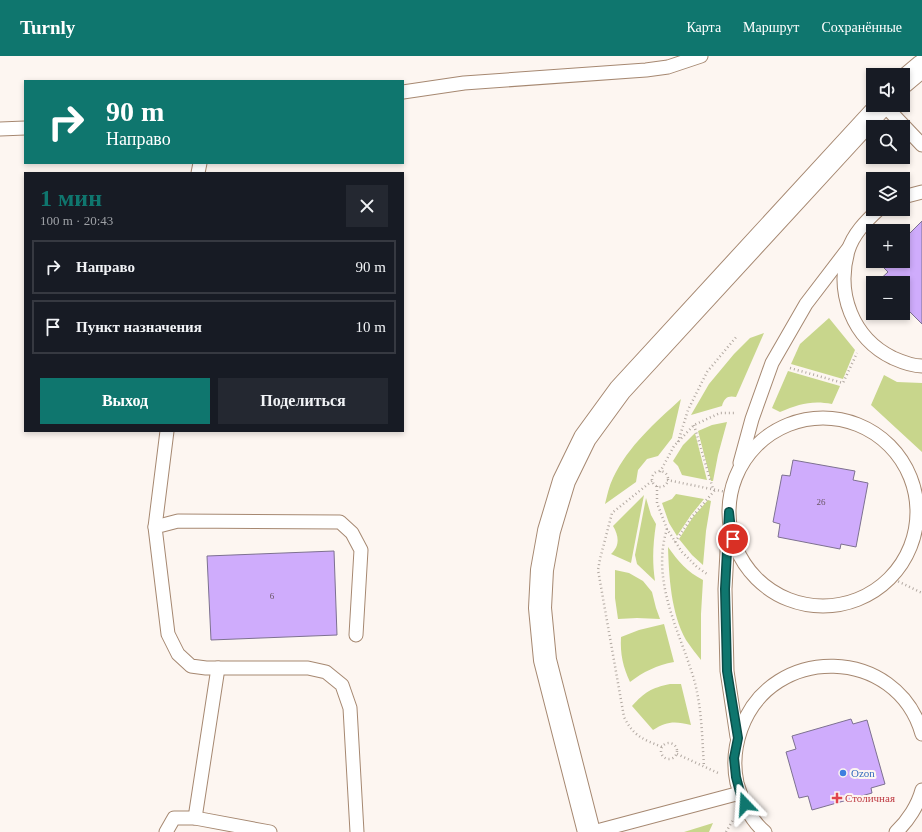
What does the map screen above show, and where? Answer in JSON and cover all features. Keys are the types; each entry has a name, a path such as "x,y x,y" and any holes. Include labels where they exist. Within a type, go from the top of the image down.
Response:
{"street":[{"path":"910,76 922,66"},
{"path":"589,832 545,660 540,608 542,570 549,531 564,481 585,438 620,390 877,112"}],"lane":[{"path":"404,92 464,83 646,70 668,67 701,56"},
{"path":"890,112 922,145"},
{"path":"0,129 24,128"},
{"path":"910,194 922,192"},
{"path":"738,738 727,671 725,589 731,493 752,419 772,363 806,304 848,249 856,234 870,216"},
{"path":"848,249 844,266 843,283 851,316 864,336 886,354 901,362 922,366"},
{"path":"729,512 731,530 736,548 745,564 770,590 786,599 804,605 841,605 858,600 875,591 891,578 901,566 910,550 916,532 918,513 916,495 911,477 902,461 891,446 877,434 843,420 824,418 800,421 772,433 758,445 746,459 737,476"},
{"path":"167,432 155,527 168,634 178,654 191,666 206,668 308,668 326,672 342,685 350,708 356,832"},
{"path":"155,527 178,521 340,522 352,533 361,550 356,635"},
{"path":"765,832 750,814 740,794 734,758 738,738 744,720 754,703 768,689 784,678 802,670 821,666 839,666 856,669 872,675 887,684 900,696 920,725 922,734"},
{"path":"195,818 218,668"},
{"path":"896,832 911,814 922,790"},
{"path":"593,832 740,794"},
{"path":"166,832 174,818 195,818 270,832"}],"path":[{"path":"678,442 688,410 707,372 737,336"},
{"path":"772,363 843,383 864,336"},
{"path":"660,472 674,446 694,425 720,413 740,413"},
{"path":"694,425 714,490"},
{"path":"652,481 657,486 663,486 667,480 666,474 656,472 653,475 652,481 612,513 598,570 624,717 630,728 639,737 662,747"},
{"path":"667,480 731,493"},
{"path":"657,486 657,503 667,529 682,552 697,567 711,576"},
{"path":"675,542 692,517 714,490"},
{"path":"667,529 663,542 661,568 667,602 693,677 700,712 704,767"},
{"path":"891,578 922,593"},
{"path":"668,742 673,743 678,752 677,754 675,757 670,759 666,758 662,755 661,750 663,745 668,742"},
{"path":"677,754 724,776"},
{"path":"726,832 736,816"}],"green space":[{"path":"829,318 855,350 843,379 791,364 800,344"},
{"path":"764,333 736,397 731,396 727,398 722,406 691,415 709,384 734,354 750,338"},
{"path":"788,371 840,386 832,404 818,402 793,407 780,412 772,408"},
{"path":"884,375 897,382 922,383 922,452 871,405"},
{"path":"681,399 672,438 658,456 647,459 638,470 636,482 605,504 608,491 619,466 643,435"},
{"path":"727,422 713,481 711,481 698,431 712,425"},
{"path":"695,433 707,480 682,475 678,466 673,461 683,445"},
{"path":"676,494 704,499 677,536 669,523 662,503 672,499"},
{"path":"644,495 631,563 611,554 616,548 618,541 613,526"},
{"path":"646,498 651,515 656,524 653,552 655,581 637,564 635,555"},
{"path":"708,500 711,501 706,531 703,565 692,555 679,539 693,517"},
{"path":"668,547 683,566 703,580 701,660 686,640 677,618 670,582"},
{"path":"615,570 629,573 643,581 652,592 660,619 618,619 615,598"},
{"path":"664,624 674,662 650,669 630,682 622,660 621,637 639,630"},
{"path":"670,684 681,684 691,725 667,723 653,730 632,706 649,691"},
{"path":"713,823 709,832 684,832"}],"building":[{"path":"922,221 922,324 910,312 910,276 884,276 888,272 884,268 910,268 910,233"},
{"path":"793,460 855,471 853,480 868,483 856,547 841,544 840,549 778,537 780,524 773,522 782,475 790,476"},
{"path":"334,551 337,635 211,640 207,556"},
{"path":"851,719 853,724 867,720 885,784 871,788 872,793 812,810 808,796 799,798 786,752 796,749 792,736"}],"place":[{"name":"Ozon","path":"843,773"},
{"name":"Столичная","path":"837,798"}],"route":[{"path":"733,539 729,512 725,589 727,671 738,738 734,758 736,777 741,796 745,804"}]}
